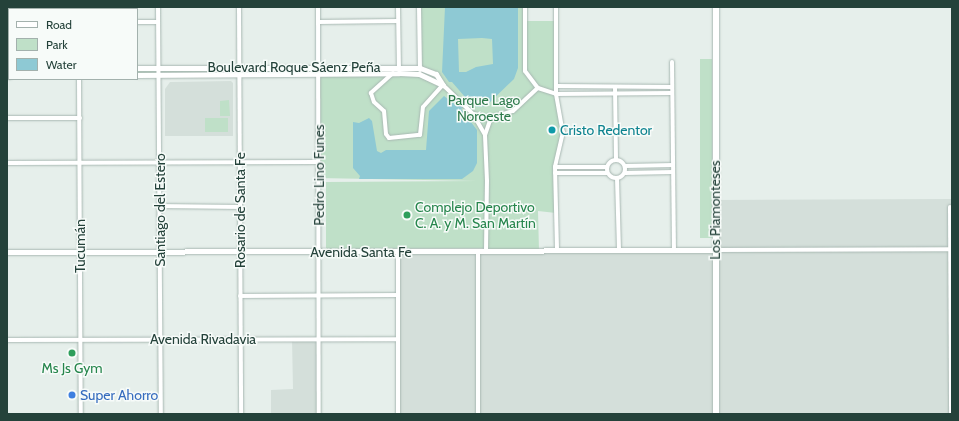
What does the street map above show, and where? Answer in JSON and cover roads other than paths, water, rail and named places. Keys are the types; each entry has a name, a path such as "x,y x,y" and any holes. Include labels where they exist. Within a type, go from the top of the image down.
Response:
{"main road":[{"name":"Los Piamonteses","path":"716,7 716,414"}],"street":[{"name":"Santiago del Estero","path":"158,7 161,414"},
{"name":"Rosario de Santa Fe","path":"239,7 241,414"},
{"name":"Pedro Lino Funes","path":"318,7 319,414"},
{"path":"398,7 399,70"},
{"path":"419,7 419,74"},
{"path":"525,7 525,71 538,88 556,94 672,93"},
{"path":"556,7 556,94 563,132 555,167 557,251"},
{"path":"138,22 158,22"},
{"path":"318,22 398,22"},
{"path":"672,62 674,251"},
{"name":"Boulevard Roque Sáenz Peña","path":"138,68 318,67 399,70 420,68 436,74 444,85 473,114 485,135"},
{"name":"Boulevard Roque Sáenz Peña","path":"138,75 392,73 399,70 419,74 444,85"},
{"path":"392,73 371,93 374,102 384,111 386,134 389,138 420,135 423,106 444,85"},
{"name":"Tucumán","path":"79,80 80,414"},
{"path":"557,86 672,87"},
{"path":"615,87 616,160"},
{"path":"473,114 490,119 513,111 538,88"},
{"path":"7,118 80,118"},
{"path":"486,251 487,181 485,135 490,119"},
{"path":"555,167 607,167 616,160"},
{"path":"616,160 625,166 673,166"},
{"path":"7,163 318,162"},
{"path":"625,166 625,173"},
{"path":"607,167 608,173"},
{"path":"617,178 625,173 673,172"},
{"path":"555,173 608,173 617,178"},
{"path":"617,178 619,251"},
{"path":"160,206 240,207"},
{"path":"950,207 951,414"},
{"path":"715,250 951,249"},
{"name":"Avenida Santa Fe","path":"7,252 715,250"},
{"path":"478,251 478,414"},
{"path":"398,252 398,414"},
{"path":"240,296 398,295"},
{"name":"Avenida Rivadavia","path":"7,340 398,339"}],"water":[{"path":"445,7 518,7 518,68 514,79 486,106 477,107 469,102 461,109 477,130 477,163 473,171 462,179 359,179 360,176 353,168 353,122 359,123 369,118 372,121 377,151 381,153 386,150 426,150 429,111 444,96 457,106 465,97 452,82 449,82 442,72","holes":["458,39 492,39 493,64 476,67 466,72 459,72"]}],"place":[{"name":"Cristo Redentor","path":"552,130"},
{"name":"Complejo Deportivo C. A. y M. San Martín","path":"407,215"},
{"name":"Ms Js Gym","path":"72,353"},
{"name":"Super Ahorro","path":"72,395"}],"park label":[{"name":"Parque Lago Noroeste","path":"484,108"}]}
